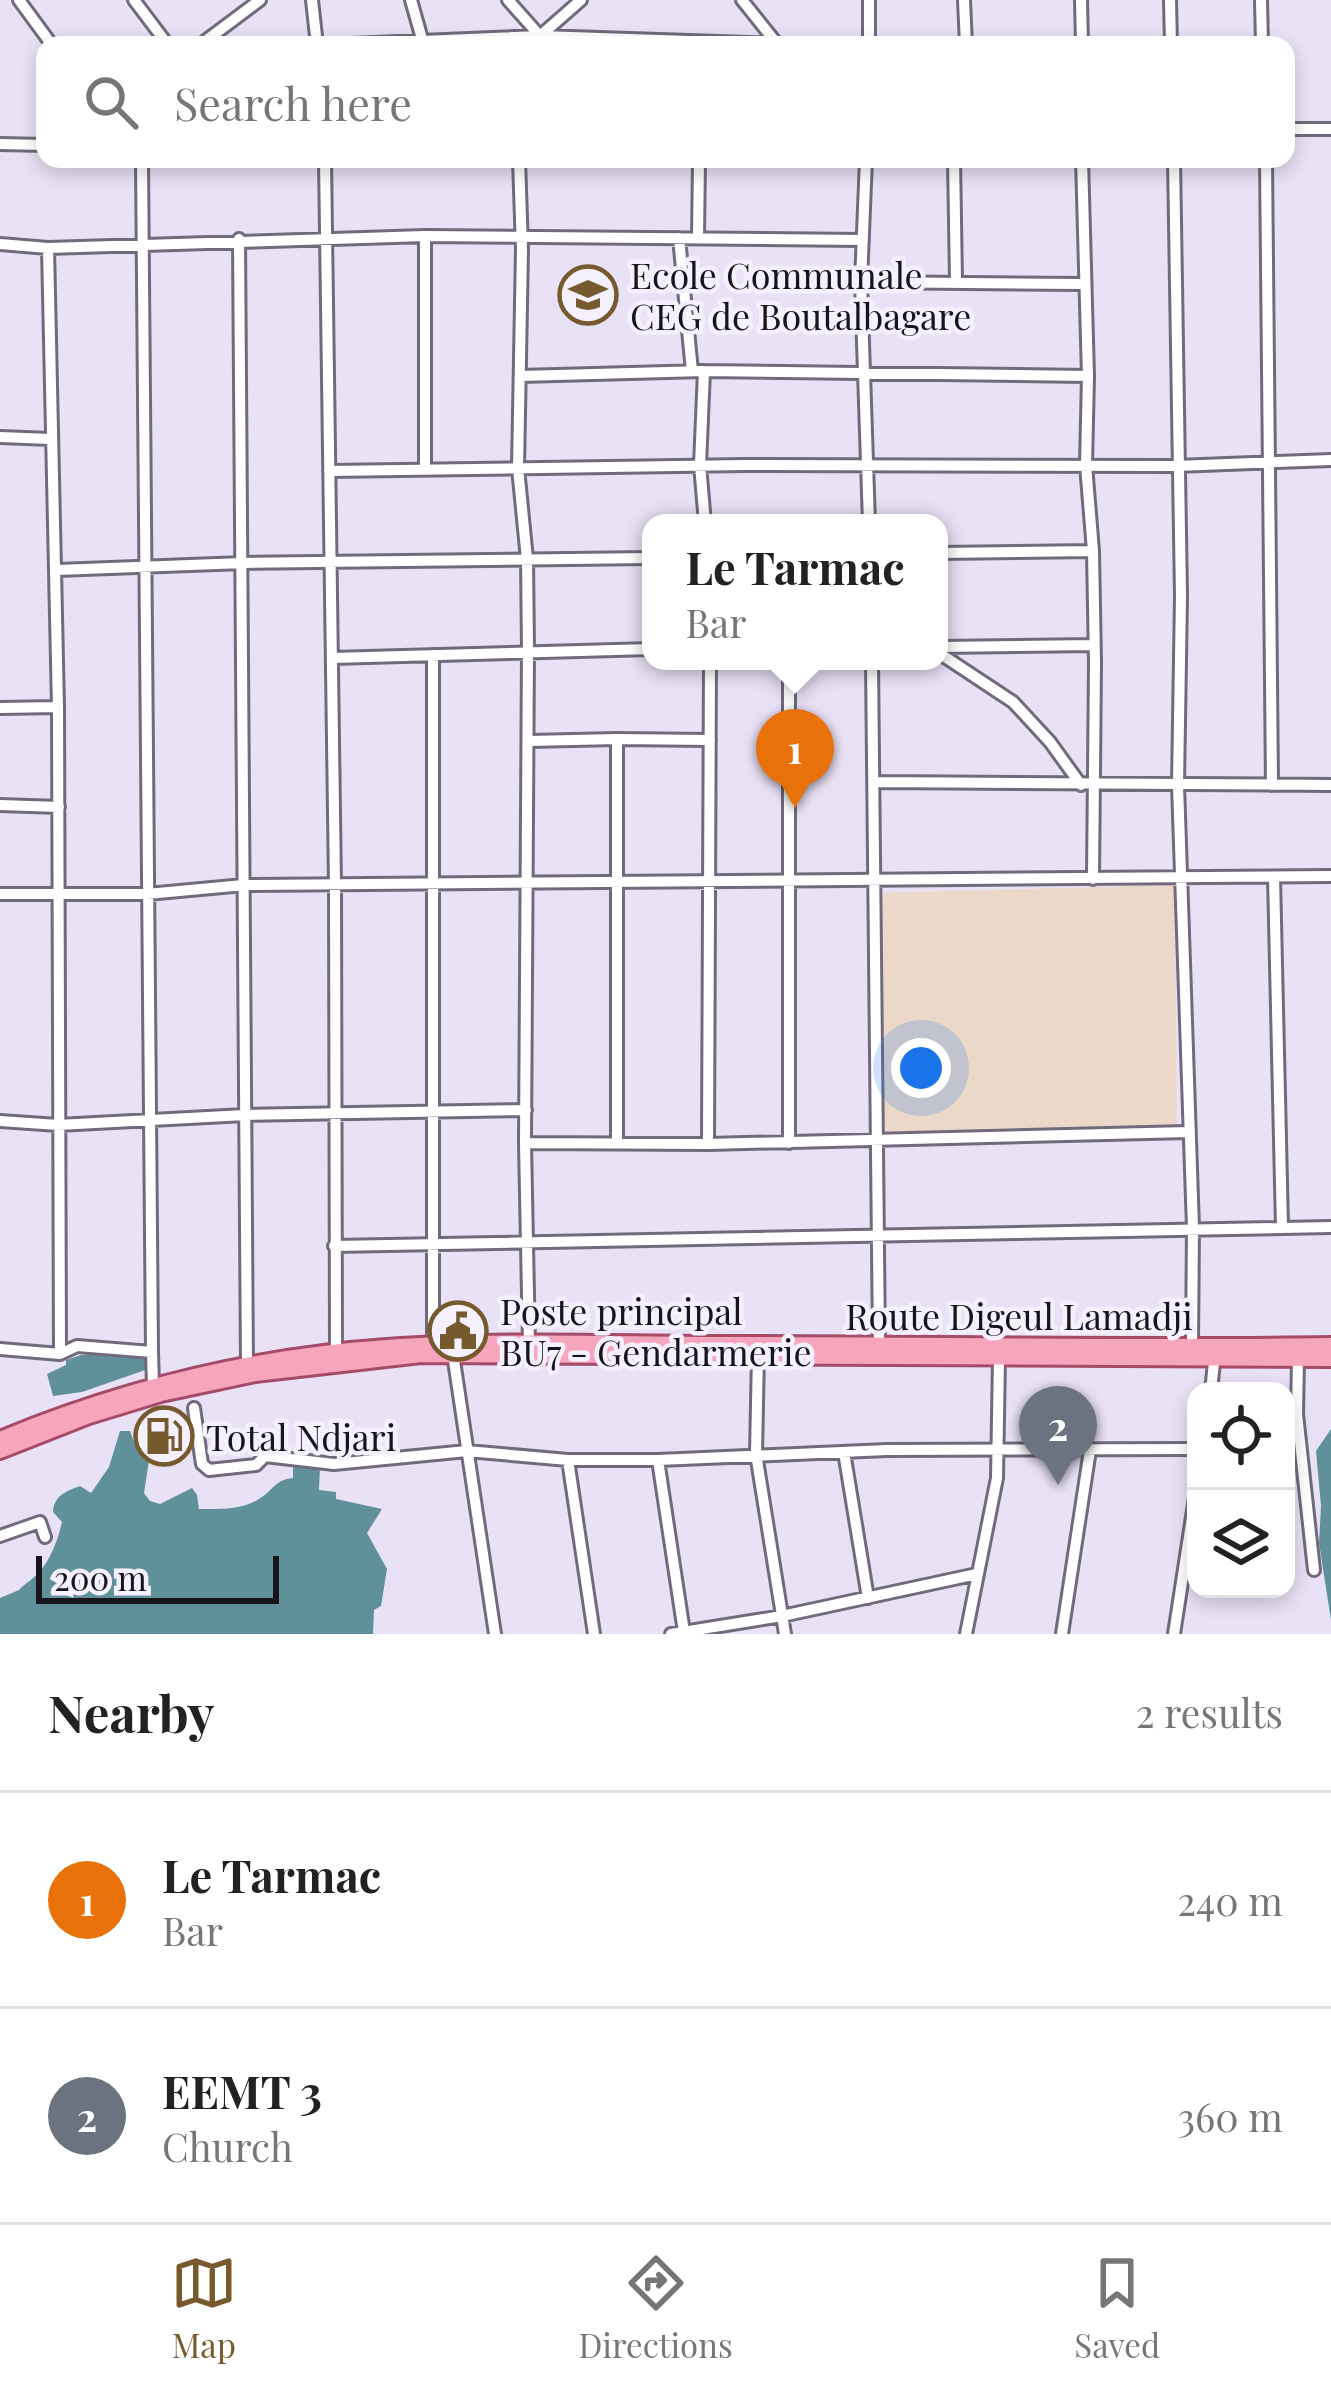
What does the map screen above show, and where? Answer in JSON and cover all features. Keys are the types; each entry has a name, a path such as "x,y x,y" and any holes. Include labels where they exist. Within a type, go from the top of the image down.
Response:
{"main road":[{"name":"Route Digeul Lamadji","path":"0,1439 153,1386 336,1352 433,1345 529,1349 1192,1346 1215,1353 1331,1345"},
{"path":"0,1451 89,1416 218,1382 343,1362 453,1354 529,1349 1000,1358 1215,1353 1331,1359"}],"street":[{"path":"19,0 45,36"},
{"path":"134,0 161,36"},
{"path":"212,36 260,0"},
{"path":"312,0 316,36"},
{"path":"411,0 415,36"},
{"path":"508,0 541,35"},
{"path":"541,35 580,0"},
{"path":"742,0 770,36"},
{"path":"868,36 869,0"},
{"path":"964,0 966,36"},
{"path":"1081,0 1082,36"},
{"path":"1170,0 1172,36"},
{"path":"1261,0 1262,36"},
{"path":"520,36 561,36"},
{"path":"1295,129 1331,129"},
{"path":"2,142 36,144"},
{"path":"142,168 153,1386"},
{"path":"326,168 336,1352"},
{"path":"519,168 518,468 527,559 529,740 525,1143 529,1349"},
{"path":"698,237 699,168"},
{"path":"866,168 861,282 869,514"},
{"path":"954,168 956,281"},
{"path":"1082,168 1086,465 1093,551 1088,785 1093,879"},
{"path":"1174,168 1181,596 1178,785 1192,1346"},
{"path":"1266,168 1272,785"},
{"path":"424,236 425,468"},
{"path":"0,244 48,248 424,236 863,240"},
{"path":"680,238 698,371 704,514"},
{"path":"239,239 247,1366"},
{"path":"48,248 57,570 60,1354"},
{"path":"861,282 1083,284"},
{"path":"520,376 698,371 1088,376"},
{"path":"0,437 50,439"},
{"path":"329,471 700,465 1176,466 1331,460"},
{"path":"948,553 1093,551"},
{"path":"57,570 642,558"},
{"path":"948,650 1094,645"},
{"path":"332,658 642,649"},
{"path":"433,1345 434,655"},
{"path":"948,656 1013,702 1088,785"},
{"path":"708,1144 710,670"},
{"path":"789,1143 790,670"},
{"path":"872,670 879,1346"},
{"path":"0,708 58,707"},
{"path":"529,740 710,740"},
{"path":"617,740 617,1143"},
{"path":"877,782 1331,785"},
{"path":"0,805 59,807"},
{"path":"1274,877 1282,1227"},
{"path":"0,894 147,894 244,885 1331,877"},
{"path":"0,1120 58,1125 245,1115 526,1110"},
{"path":"525,1143 789,1143 876,1137 1189,1132"},
{"path":"334,1246 1331,1227"},
{"path":"0,1349 60,1354 77,1346 152,1352"},
{"path":"1211,1382 1215,1353"},
{"path":"453,1354 495,1634"},
{"path":"758,1354 756,1454 785,1634"},
{"path":"966,1634 999,1448 1000,1358"},
{"path":"1298,1359 1297,1414 1314,1570"},
{"path":"194,1408 202,1464 209,1470 256,1465 265,1456 334,1464 467,1451 568,1460 658,1460 844,1451 1187,1449"},
{"path":"1062,1634 1090,1450"},
{"path":"844,1451 868,1598"},
{"path":"568,1460 594,1634"},
{"path":"658,1460 678,1633 977,1574"},
{"path":"0,1536 40,1522 45,1537"},
{"path":"1174,1634 1187,1550"}],"shaded area":[{"path":"1175,885 1177,1134 882,1137 876,893"},
{"path":"148,1354 148,1369 82,1392 53,1396 47,1374 66,1365 66,1360 81,1355"},
{"path":"1331,1429 1331,1620 1319,1543 1316,1451"},
{"path":"120,1431 130,1431 138,1453 150,1454 144,1493 160,1504 192,1488 199,1509 245,1505 293,1478 293,1463 320,1466 319,1490 336,1492 336,1499 382,1509 367,1533 387,1569 381,1606 374,1610 373,1634 0,1634 0,1598 19,1590 39,1572 55,1544 62,1522 53,1512 56,1501 80,1486 91,1493 109,1467"}],"place":[{"name":"Ecole Communale CEG de Boutalbagare","path":"588,295"},
{"name":"Le Tarmac","path":"795,808"},
{"name":"Poste principal BU7 - Gendarmerie","path":"458,1331"},
{"name":"Total Ndjari","path":"164,1436"},
{"name":"EEMT 3","path":"1058,1485"}]}
